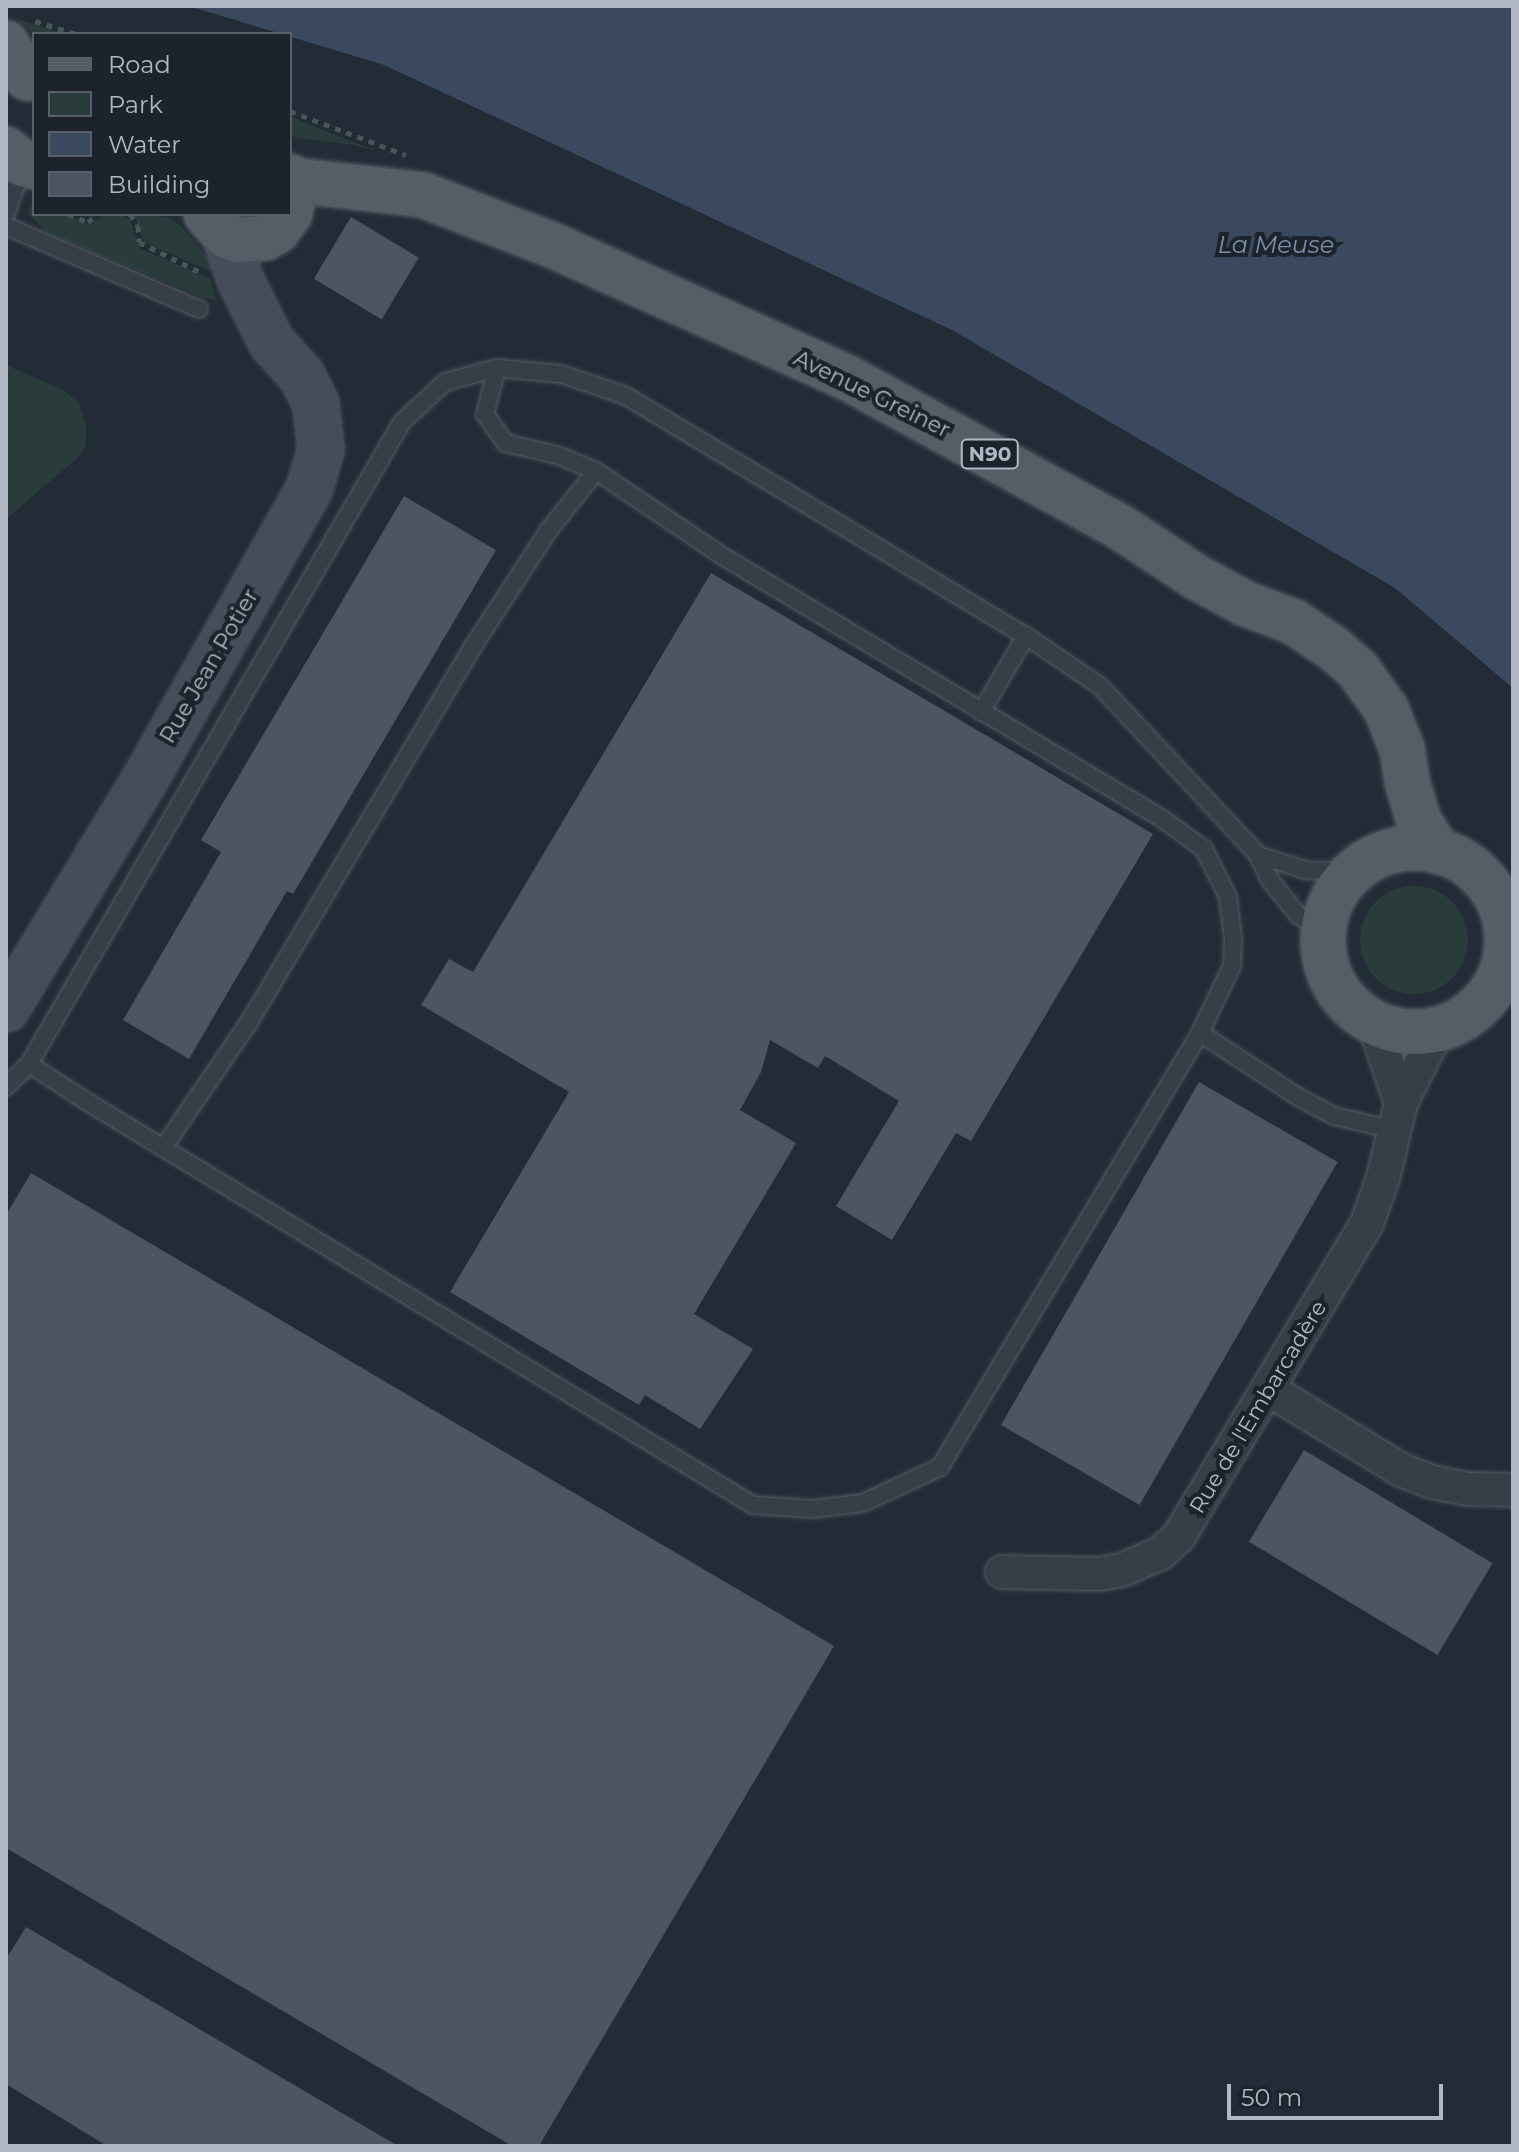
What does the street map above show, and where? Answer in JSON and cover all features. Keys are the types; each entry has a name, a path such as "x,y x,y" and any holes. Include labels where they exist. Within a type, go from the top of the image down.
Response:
{"main road":[{"name":"Avenue Greiner","path":"292,197 374,186 423,195 490,218 848,378 1120,527 1196,577 1244,603 1294,622 1358,670 1386,709 1402,749 1407,782 1419,821 1438,851"},
{"name":"Avenue Greiner","path":"210,219 252,241 273,216"},
{"path":"258,315 283,216"},
{"name":"Rue Jean Potier","path":"6,1009 143,783 309,490 321,450 316,404 301,375 272,343 210,219"},
{"path":"1365,864 1418,848 1438,851 1459,859 1492,890 1508,913 1509,960 1491,992 1476,1008 1438,1029 1406,1032 1374,1023 1352,1007 1335,986 1325,960 1323,933 1327,911 1337,890 1365,864 1407,782"}],"street":[{"path":"1374,1023 1398,1116"},
{"name":"Rue de l'Embarcadère","path":"1002,1572 1099,1574 1144,1563 1161,1553 1193,1516 1367,1223 1383,1178 1398,1116 1438,1029"},
{"path":"1268,1389 1401,1470 1468,1489 1513,1490"}],"lane":[{"path":"6,214 21,160"},
{"path":"6,226 199,309"},
{"path":"29,1064 753,1505 812,1509 863,1503 940,1467 1200,1033 1232,966 1233,938 1228,897 1204,849 1161,818 724,557 596,471 557,455 505,443 485,414 497,368"},
{"path":"6,1087 29,1064 402,422 445,382 497,368 561,374 626,396 1026,636 1100,686 1258,855 1270,880 1297,914 1323,933"},
{"path":"163,1148 248,1024 472,648 549,530 596,471"},
{"path":"981,712 1026,636"},
{"path":"1258,855 1305,870 1365,864"},
{"path":"1200,1033 1298,1097 1334,1116 1398,1116"}],"path":[{"path":"73,216 88,222 96,216"},
{"path":"131,216 138,226 139,242 214,279"}],"green space":[{"path":"15,18 58,32 32,32"},
{"path":"292,117 381,153 354,145 292,136"},
{"path":"31,200 32,216 70,216 90,225 103,216 125,216 130,220 139,248 211,279 216,300 204,298 48,233 28,214"},
{"path":"135,216 167,217 181,226 216,267 209,271 144,242"},
{"path":"6,365 63,390 79,403 86,425 86,444 82,454 6,519"},
{"path":"1414,886 1435,890 1452,902 1464,919 1468,940 1464,961 1452,978 1435,990 1414,994 1393,990 1376,978 1364,961 1360,940 1364,919 1376,902 1393,890"}],"water":[{"name":"La Meuse","path":"189,6 1513,6 1513,688 1395,588 952,330 384,65 292,37 292,32 275,32"}],"building":[{"path":"351,217 419,258 382,319 314,279"},
{"path":"404,496 496,550 293,894 287,891 189,1059 123,1020 221,852 201,840"},
{"path":"711,573 1153,834 971,1141 956,1133 892,1240 836,1206 899,1101 825,1056 818,1068 770,1040 761,1072 740,1110 796,1143 694,1314 753,1349 700,1429 645,1395 639,1405 450,1292 569,1092 421,1005 449,959 473,972"},
{"path":"1199,1082 1338,1162 1140,1505 1001,1425"},
{"path":"31,1173 834,1646 539,2146 512,2146 6,1848 6,1215"},
{"path":"1304,1450 1493,1563 1437,1655 1249,1542"},
{"path":"26,1927 398,2146 107,2146 6,2084 6,1959"}]}
